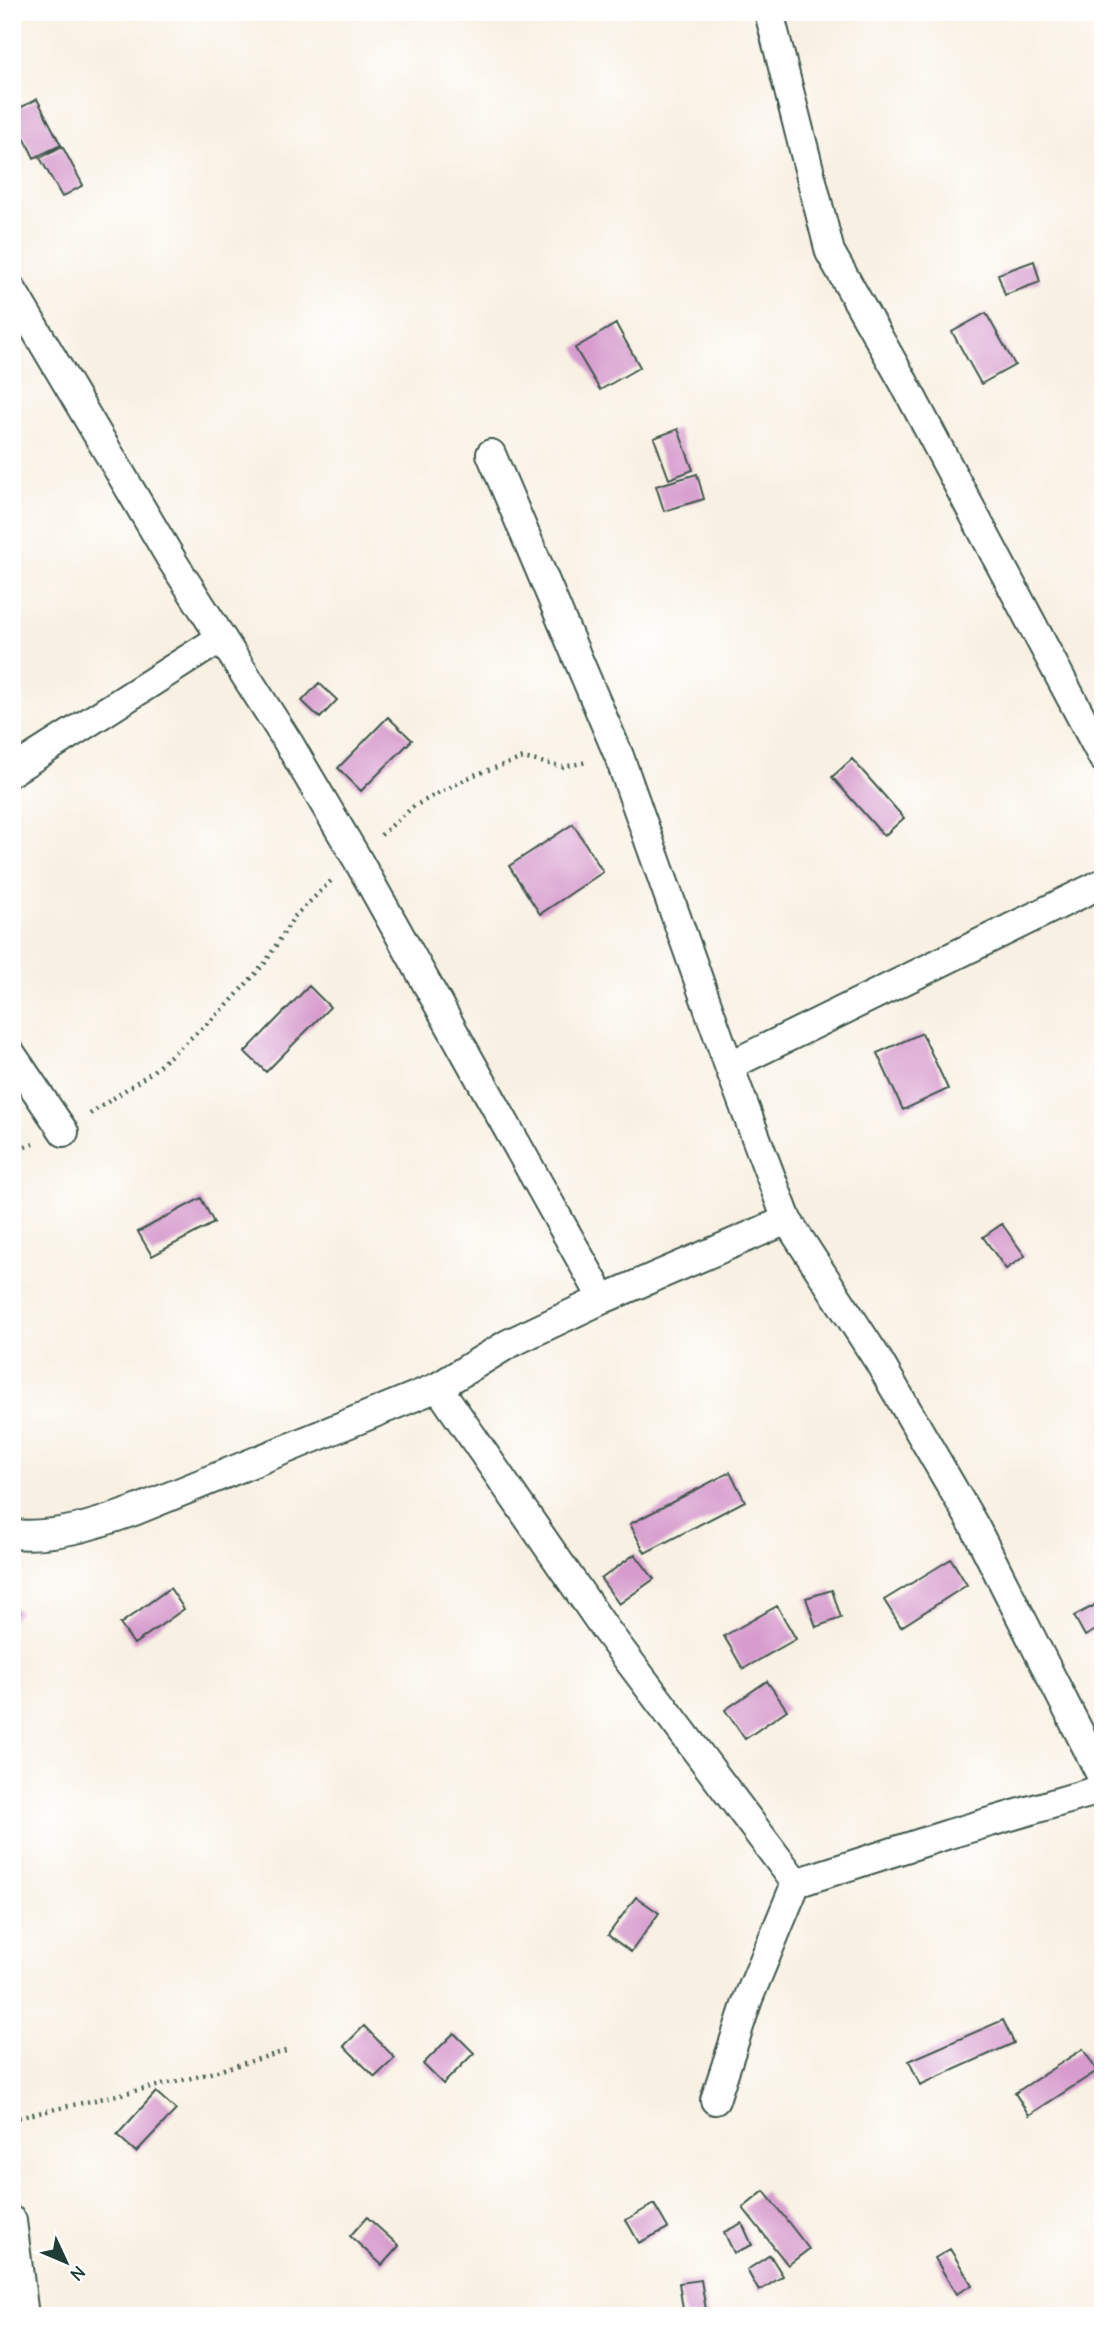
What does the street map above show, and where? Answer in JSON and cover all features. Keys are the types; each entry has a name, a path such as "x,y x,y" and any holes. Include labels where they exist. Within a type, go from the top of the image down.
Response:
{"street":[{"path":"769,12 830,253 902,379 1103,758"},
{"path":"12,290 23,333 288,741 356,857 603,1299"},
{"path":"491,454 619,756 729,1066 787,1220 878,1360 975,1527 1103,1779"},
{"path":"12,771 221,638"},
{"path":"729,1066 1103,883"},
{"path":"12,1055 64,1132"},
{"path":"12,1534 36,1536 84,1528 134,1511 438,1387 508,1344 603,1299 787,1220"},
{"path":"438,1387 605,1629 796,1883"},
{"path":"715,2100 748,1999 796,1883 948,1834 1103,1789"},
{"path":"12,2221 24,2316"}],"path":[{"path":"12,1152 64,1132 152,1072 225,1009 265,963 295,917 356,857 414,806 474,775 523,758 563,767 619,756"},
{"path":"12,2119 200,2076 289,2050"}],"building":[{"path":"37,99 61,145 34,158 12,112"},
{"path":"62,146 83,185 62,197 40,158"},
{"path":"1034,261 1040,282 1005,295 998,274"},
{"path":"986,313 1015,365 981,384 952,332"},
{"path":"616,324 640,367 600,390 575,348"},
{"path":"678,429 693,470 669,479 654,438"},
{"path":"697,474 704,499 664,511 656,486"},
{"path":"319,683 337,700 320,718 302,701"},
{"path":"388,717 412,740 361,791 338,768"},
{"path":"852,759 904,818 884,836 832,777"},
{"path":"573,824 603,872 540,914 509,866"},
{"path":"309,986 330,1007 266,1072 245,1052"},
{"path":"922,1033 948,1089 903,1110 877,1053"},
{"path":"201,1198 214,1223 152,1256 138,1232"},
{"path":"1002,1224 1025,1256 1006,1269 983,1237"},
{"path":"730,1472 745,1501 645,1553 630,1524"},
{"path":"635,1554 654,1579 619,1604 601,1579"},
{"path":"951,1559 967,1585 901,1627 884,1600"},
{"path":"170,1588 184,1609 134,1644 120,1624"},
{"path":"832,1590 841,1618 816,1627 806,1598"},
{"path":"1103,1601 1103,1626 1085,1636 1074,1616"},
{"path":"12,1605 20,1612 12,1621"},
{"path":"777,1606 796,1639 743,1669 724,1636"},
{"path":"767,1681 787,1710 745,1739 725,1710"},
{"path":"636,1897 659,1913 631,1952 608,1935"},
{"path":"1003,2020 1014,2043 920,2085 909,2061"},
{"path":"364,2026 395,2058 375,2077 344,2046"},
{"path":"454,2033 474,2053 443,2084 423,2064"},
{"path":"1083,2049 1097,2071 1029,2115 1015,2093"},
{"path":"156,2092 176,2110 136,2152 117,2135"},
{"path":"764,2191 809,2249 788,2265 743,2208"},
{"path":"654,2204 668,2228 639,2243 626,2220"},
{"path":"367,2217 399,2246 382,2265 350,2236"},
{"path":"742,2223 752,2245 734,2253 724,2232"},
{"path":"950,2249 972,2285 956,2294 935,2258"},
{"path":"770,2255 783,2276 759,2291 747,2270"},
{"path":"701,2280 707,2316 684,2316 679,2283"}]}
